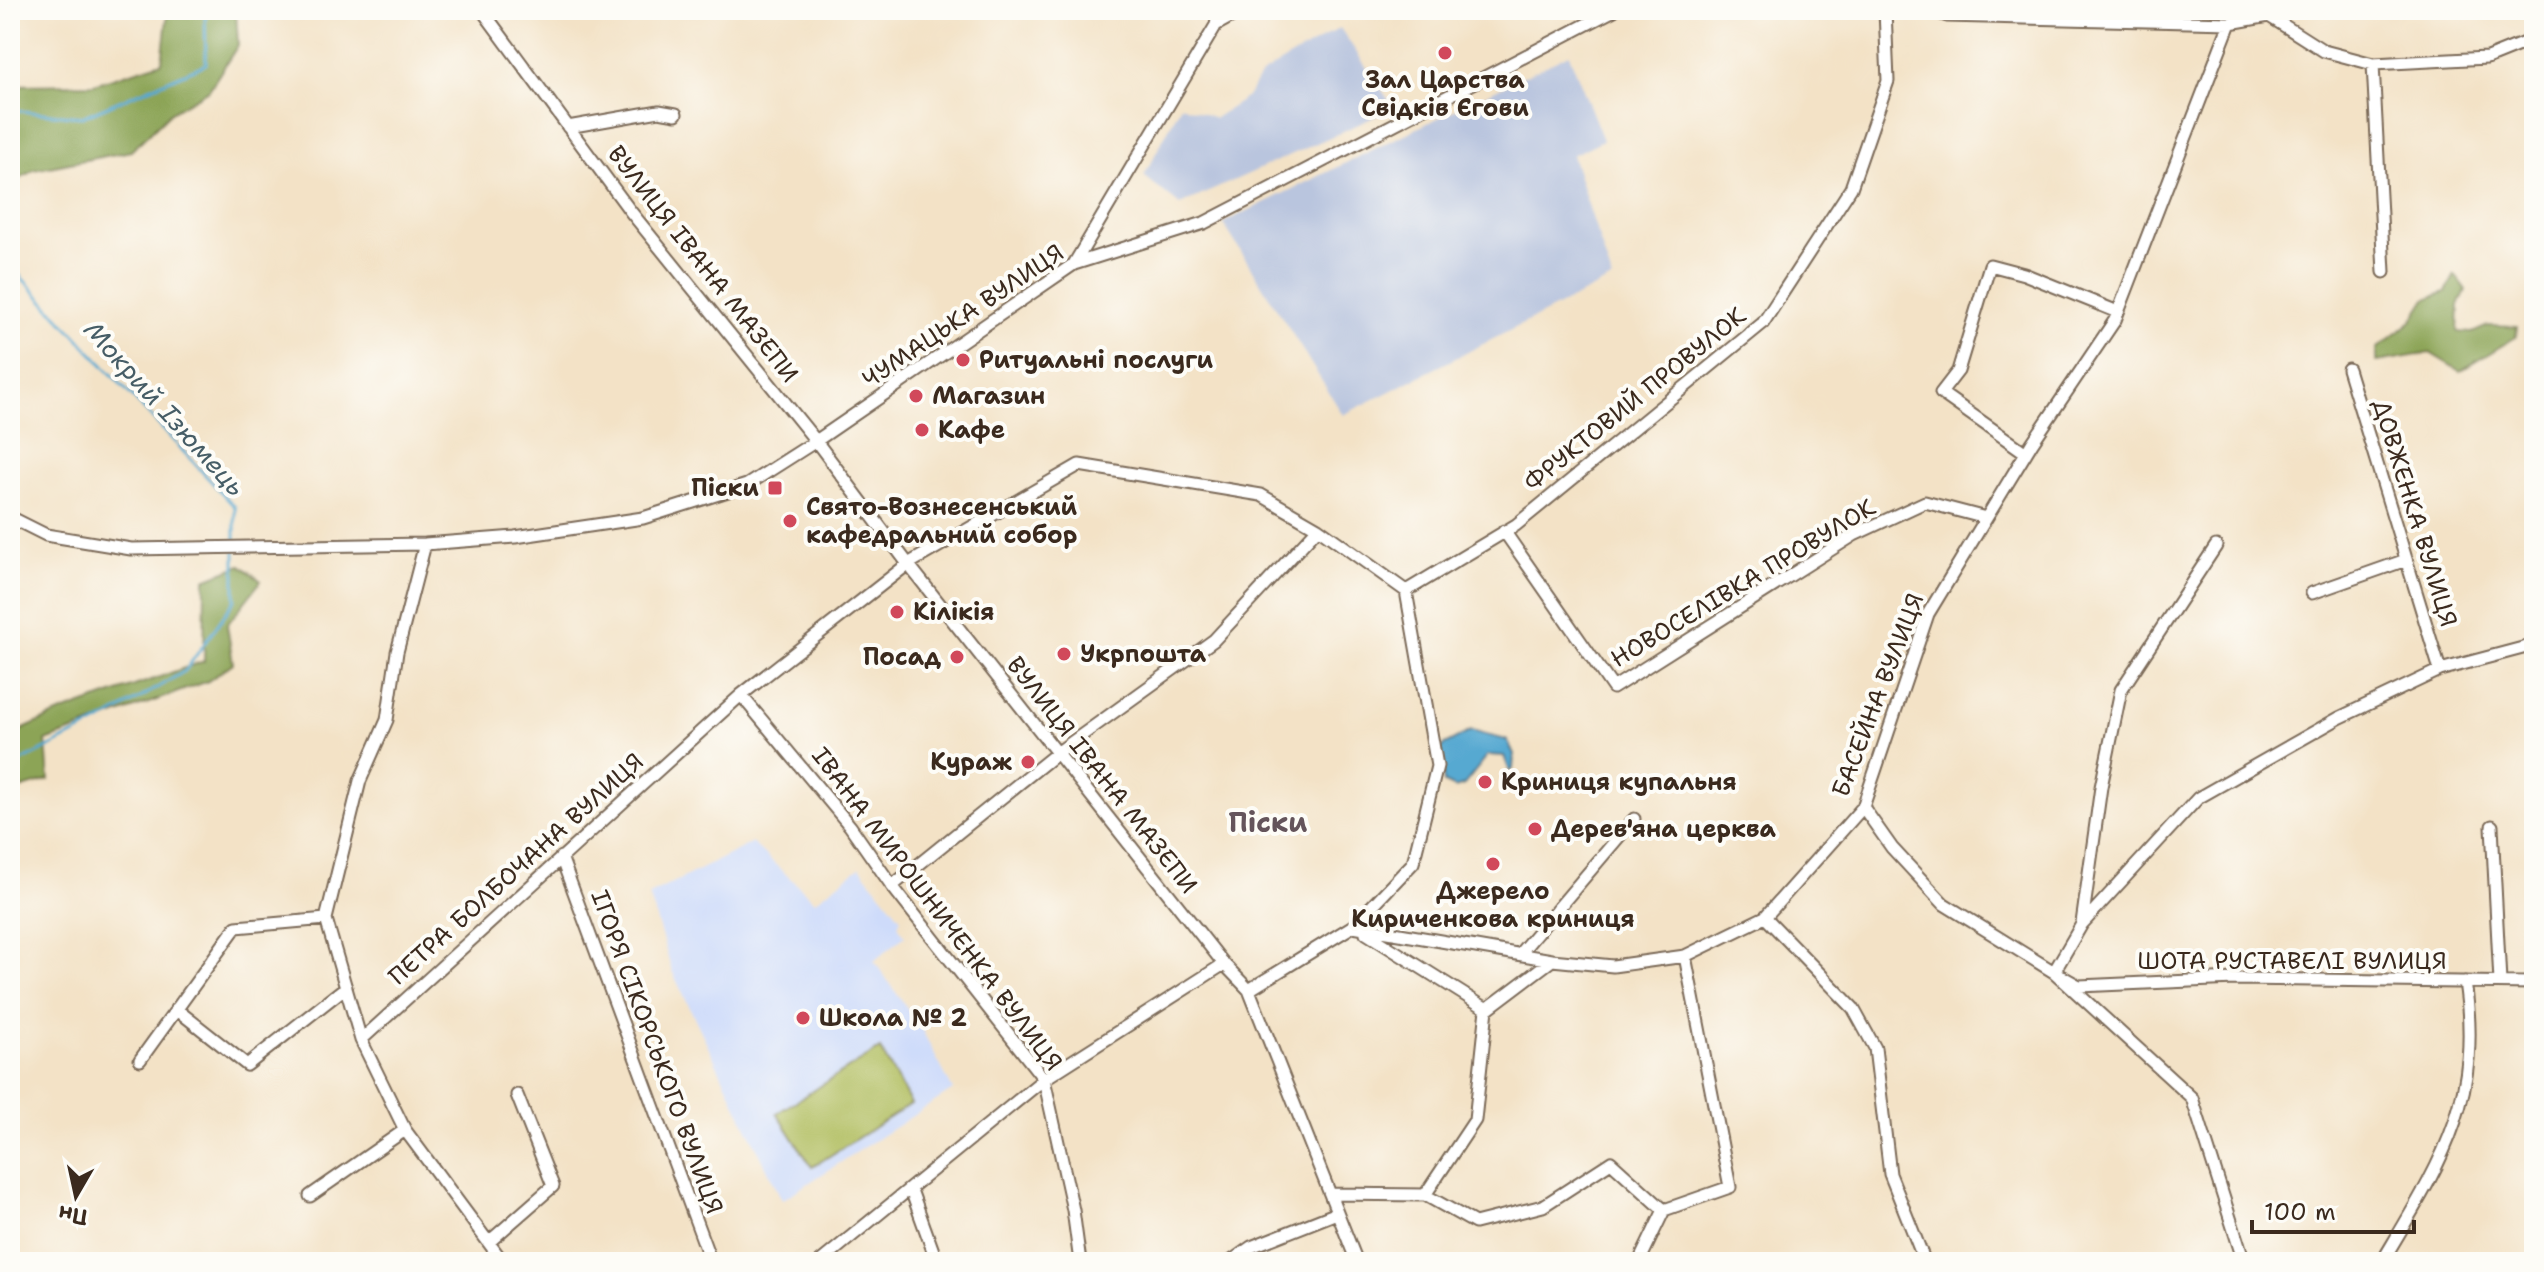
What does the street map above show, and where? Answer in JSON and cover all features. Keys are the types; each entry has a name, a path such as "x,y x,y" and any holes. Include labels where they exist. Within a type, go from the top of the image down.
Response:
{"street":[{"name":"ВУЛИЦЯ ІВАНА МАЗЕПИ","path":"482,10 631,212 816,441 908,564 1224,964 1249,990 1357,1262"},
{"path":"1074,264 1216,25 1219,10"},
{"path":"1216,25 1243,10"},
{"name":"ЧУМАЦЬКА ВУЛИЦЯ","path":"10,517 46,535 131,549 425,544 515,537 643,518 747,485 1074,264 1204,223 1614,10"},
{"name":"ФРУКТОВИЙ ПРОВУЛОК","path":"1406,591 1504,531 1763,323 1851,188 1888,81 1885,10"},
{"path":"1930,10 1947,16 2230,23 2269,16 2324,51 2373,64 2487,58 2534,39"},
{"name":"БАСЕЙНА ВУЛИЦЯ","path":"1357,928 1521,952 1552,960 1613,966 1685,956 1765,917 1863,807 1928,614 2026,453 2118,312 2230,23"},
{"path":"2373,64 2384,272"},
{"path":"568,127 659,111 676,114"},
{"path":"2026,453 1941,393 1958,371 1990,265 2024,274 2118,312"},
{"name":"ДОВЖЕНКА ВУЛИЦЯ","path":"2348,369 2440,670"},
{"name":"ПЕТРА БОЛБОЧАНА ВУЛИЦЯ","path":"361,1040 741,695 908,564 1079,465 1261,495 1318,528 1406,591"},
{"name":"НОВОСЕЛІВКА ПРОВУЛОК","path":"1504,531 1613,688 1854,535 1925,502 1986,518"},
{"path":"892,886 1057,753 1214,640 1318,528"},
{"path":"425,544 397,652 387,720 360,781 326,919 361,1040 405,1130 503,1262"},
{"path":"2082,924 2101,787 2121,690 2216,546"},
{"path":"2312,593 2406,560"},
{"path":"1249,990 1357,928 1413,863 1437,766 1406,591"},
{"path":"2054,972 2082,924 2198,798 2339,718 2440,670 2534,645"},
{"name":"ІВАНА МИРОШНИЧЕНКА ВУЛИЦЯ","path":"741,695 850,826 892,886 1044,1079 1073,1210 1080,1262"},
{"path":"1863,807 1892,848 1944,904 2054,972 2192,1098 2244,1262"},
{"path":"1521,952 1634,819"},
{"path":"2492,826 2500,982"},
{"name":"ІГОРЯ СІКОРСЬКОГО ВУЛИЦЯ","path":"561,857 711,1262"},
{"path":"1765,917 1853,1008 1875,1048 1890,1174 1925,1262"},
{"path":"140,1060 236,927 326,919"},
{"path":"1357,928 1487,1009"},
{"path":"1639,1262 1664,1210 1730,1187 1685,956"},
{"path":"1425,1195 1475,1120 1487,1009 1552,960"},
{"path":"820,1262 1044,1079 1224,964"},
{"name":"ШОТА РУСТАВЕЛІ ВУЛИЦЯ","path":"2054,972 2079,986 2235,979 2534,983"},
{"path":"2382,1262 2451,1141 2467,1083 2471,1024 2465,982"},
{"path":"176,1009 247,1065 346,987"},
{"path":"489,1242 553,1186 517,1095"},
{"path":"310,1196 405,1130"},
{"path":"1332,1194 1425,1195 1475,1223 1543,1206 1611,1162 1664,1210"},
{"path":"911,1190 937,1262"},
{"path":"1230,1262 1251,1247 1337,1213"}],"shaded area":[{"path":"1340,28 1394,108 1180,205 1144,176 1181,105 1215,118 1247,97 1261,74"},
{"path":"1569,54 1603,140 1572,155 1612,279 1343,415 1223,223"},
{"name":"Школа № 2","path":"752,843 815,901 860,867 901,918 898,925 905,936 874,961 922,1030 953,1090 782,1200 672,971 649,895"}],"green space":[{"path":"168,10 236,10 238,45 209,90 171,112 131,151 34,170 10,185 10,85 94,84 162,62"},
{"path":"2455,275 2466,290 2459,306 2458,332 2472,333 2488,326 2517,327 2516,337 2460,371 2430,353 2377,362 2377,349 2412,321 2426,299 2446,292"},
{"path":"241,565 261,581 227,625 233,663 208,681 46,741 49,780 10,792 10,735 62,712 204,661 205,579"},
{"path":"880,1049 911,1104 812,1167 777,1113"}],"water":[{"path":"1471,731 1507,740 1514,754 1513,769 1510,772 1504,756 1488,755 1464,785 1455,788 1444,783 1439,748"}],"waterway":[{"name":"Мокрий Ізюмець","path":"10,110 82,117 206,64 205,10"},
{"name":"Мокрий Ізюмець","path":"10,265 235,507 235,543"},
{"name":"Мокрий Ізюмець","path":"10,767 107,718 185,671 235,600 235,551"}],"place":[{"name":"Зал Царства Свідків Єгови","path":"1445,53"},
{"name":"Ритуальні послуги","path":"963,360"},
{"name":"Магазин","path":"916,396"},
{"name":"Кафе","path":"922,430"},
{"name":"Піски","path":"775,488"},
{"name":"Свято-Вознесенський кафедральний собор","path":"790,521"},
{"name":"Кілікія","path":"897,612"},
{"name":"Укрпошта","path":"1064,654"},
{"name":"Посад","path":"957,657"},
{"name":"Кураж","path":"1028,762"},
{"name":"Криниця купальня","path":"1485,782"},
{"name":"Дерев'яна церква","path":"1535,829"},
{"name":"Джерело Кириченкова криниця","path":"1493,864"},
{"name":"Школа № 2","path":"803,1018"}],"district":[{"name":"Піски","path":"1268,822"}]}
